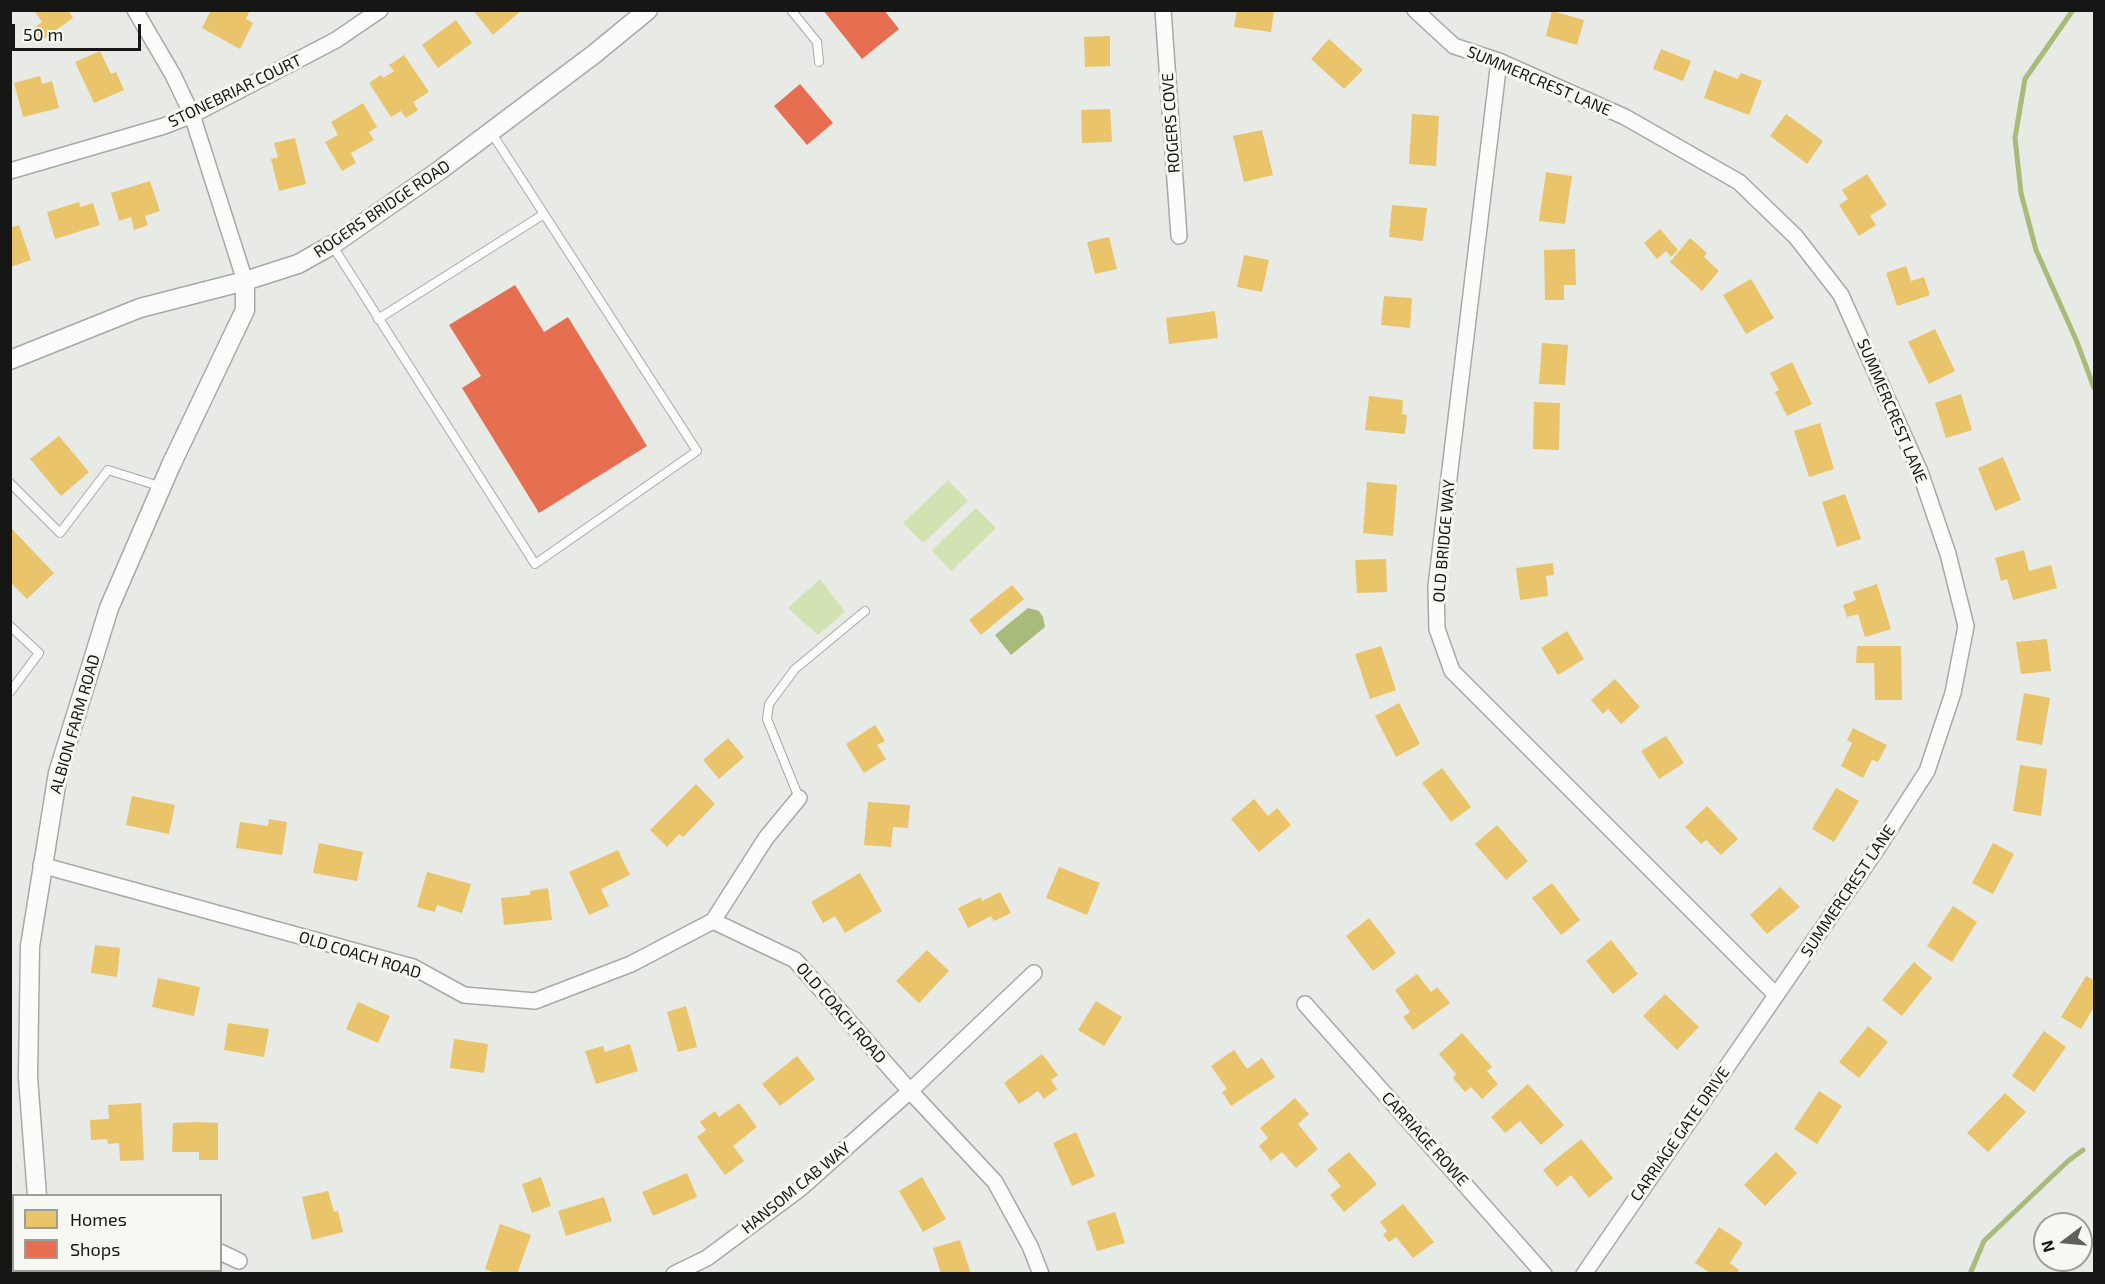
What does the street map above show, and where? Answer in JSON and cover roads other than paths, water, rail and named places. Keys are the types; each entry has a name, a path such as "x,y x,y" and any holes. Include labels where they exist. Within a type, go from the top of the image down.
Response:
{"street":[{"path":"135,10 173,75 192,115 245,281"},
{"name":"STONEBRIAR COURT","path":"10,171 164,126 192,115 336,40 380,10"},
{"name":"ROGERS BRIDGE ROAD","path":"10,360 140,308 245,281 298,264 332,245 491,132 648,10"},
{"name":"ROGERS COVE","path":"1163,10 1179,236"},
{"name":"SUMMERCREST LANE","path":"1415,10 1454,45 1625,117 1739,182 1796,237 1841,295 1920,472 1948,554 1966,626 1953,693 1927,771 1877,849 1776,995"},
{"name":"OLD BRIDGE WAY","path":"1499,62 1436,586 1437,629 1452,671 1776,995"},
{"name":"ALBION FARM ROAD","path":"37,1194 28,1065 30,946 41,865 58,773 109,608 245,310 245,281"},
{"path":"713,921 766,838 799,798"},
{"name":"OLD COACH ROAD","path":"41,865 413,967 464,995 535,1001 631,964 713,921 795,960 910,1091 995,1182 1030,1246 1041,1274"},
{"name":"HANSOM CAB WAY","path":"674,1274 707,1258 801,1188 910,1091 1034,973"},
{"name":"CARRIAGE GATE DRIVE","path":"1584,1274 1776,995"},
{"name":"CARRIAGE ROWE","path":"1305,1004 1545,1274"},
{"path":"222,1253 239,1261"}],"lane":[{"path":"791,10 817,42 819,62"},
{"path":"332,245 535,564 697,451 491,132"},
{"path":"378,319 544,214"},
{"path":"10,483 60,533 108,470 162,488"},
{"path":"799,798 767,719 769,704 795,669 865,611"},
{"path":"10,626 39,653 10,692"}],"waterway":[{"path":"2073,10 2025,79 2015,138 2021,193 2036,250 2077,342 2094,388"},
{"path":"1970,1274 1984,1241 2068,1161 2083,1150"}]}
